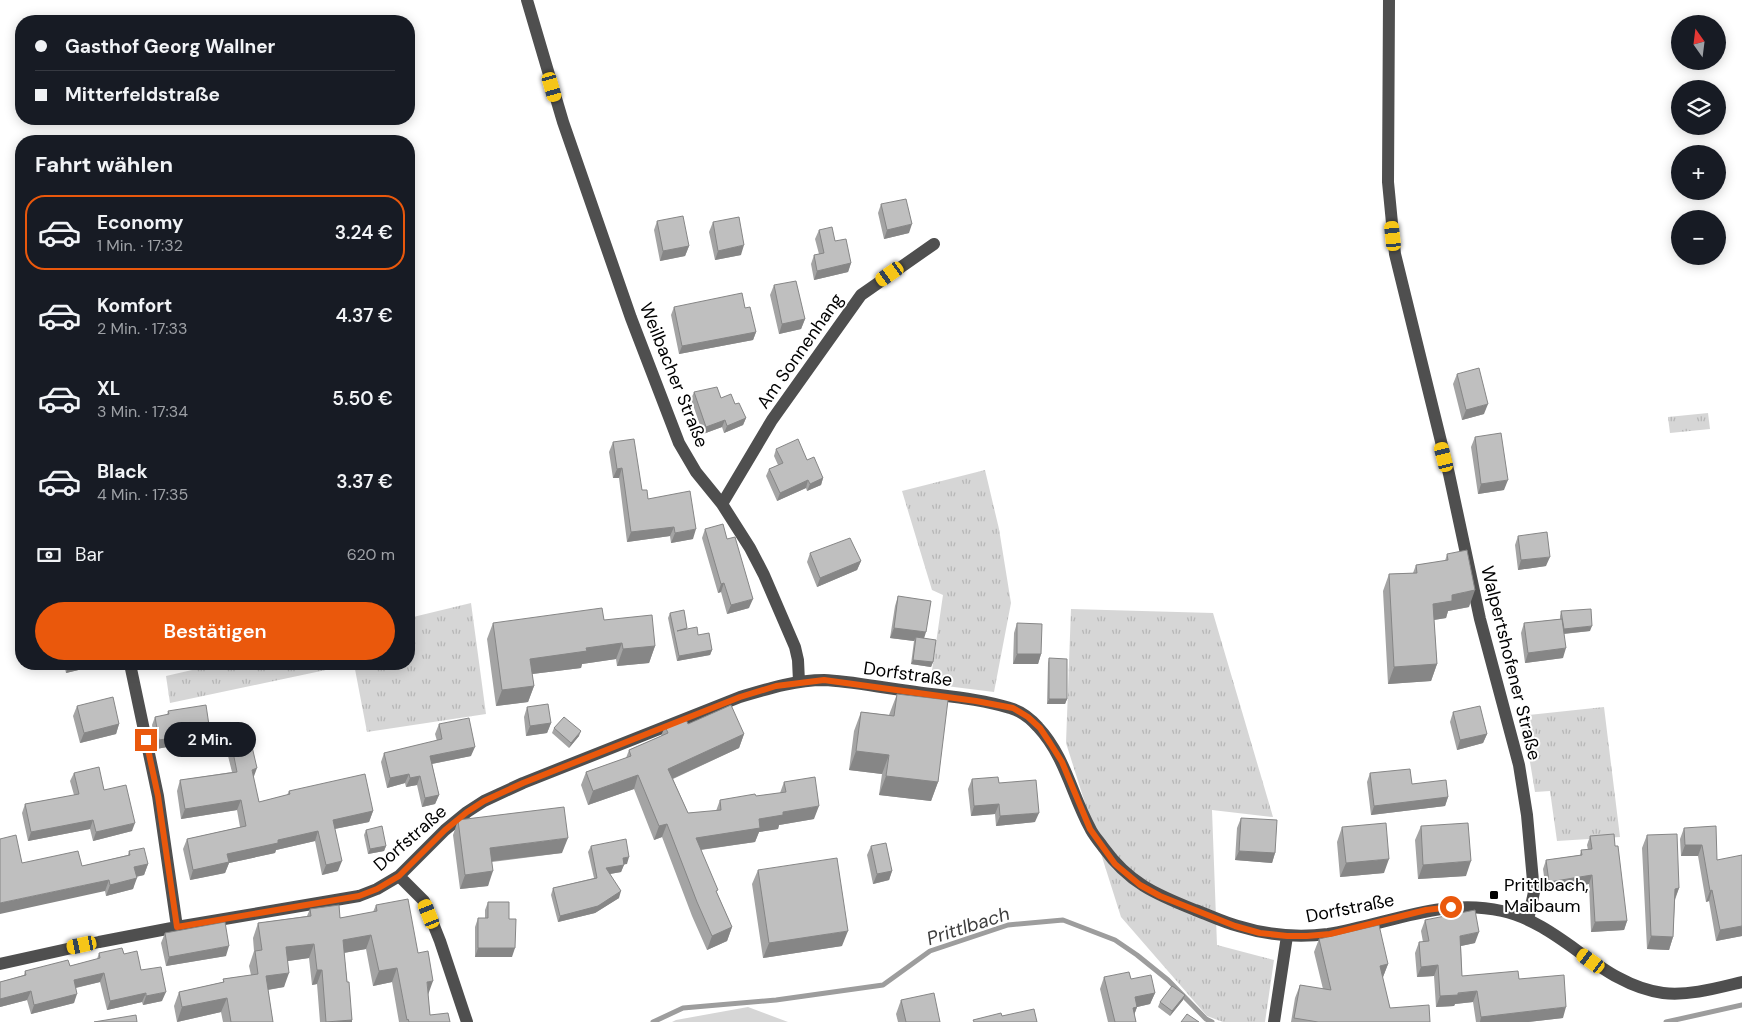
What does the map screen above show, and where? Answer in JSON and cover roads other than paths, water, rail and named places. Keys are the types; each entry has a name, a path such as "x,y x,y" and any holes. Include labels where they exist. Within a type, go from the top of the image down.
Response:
{"street":[{"name":"Weilbacher Straße","path":"527,0 563,122 631,318 679,443 696,472 722,504 750,548 764,575 794,647 798,660 799,682"},
{"name":"Walpertshofener Straße","path":"1389,0 1388,182 1395,254 1448,474 1480,619 1519,765 1527,815 1534,892 1528,920"},
{"name":"Am Sonnenhang","path":"722,504 772,420 861,295 934,244"},
{"path":"131,670 158,796 177,927"},
{"name":"Dorfstraße","path":"0,964 177,927 345,899 377,889 399,876 445,830 484,801 523,783 740,697 776,686 824,680 976,701 1013,708 1028,717 1040,728 1050,743 1062,762 1090,829 1115,864 1140,885 1160,896 1235,926 1260,933 1307,936 1330,934 1426,910 1470,906 1495,909 1518,915 1550,932 1630,984 1647,989 1664,993 1687,993 1742,982"},
{"path":"399,876 424,902 440,940 467,1022"},
{"path":"1274,1022 1287,936"}],"waterway":[{"name":"Prittlbach","path":"653,1022 683,1008 776,1000 883,985 930,951 1008,925 1063,920 1115,940 1137,955 1168,980 1206,1019 1212,1022"},
{"name":"Prittlbach","path":"1666,1022 1742,1005"}],"place":[{"name":"Prittlbach, Maibaum","path":"1494,895"}]}
